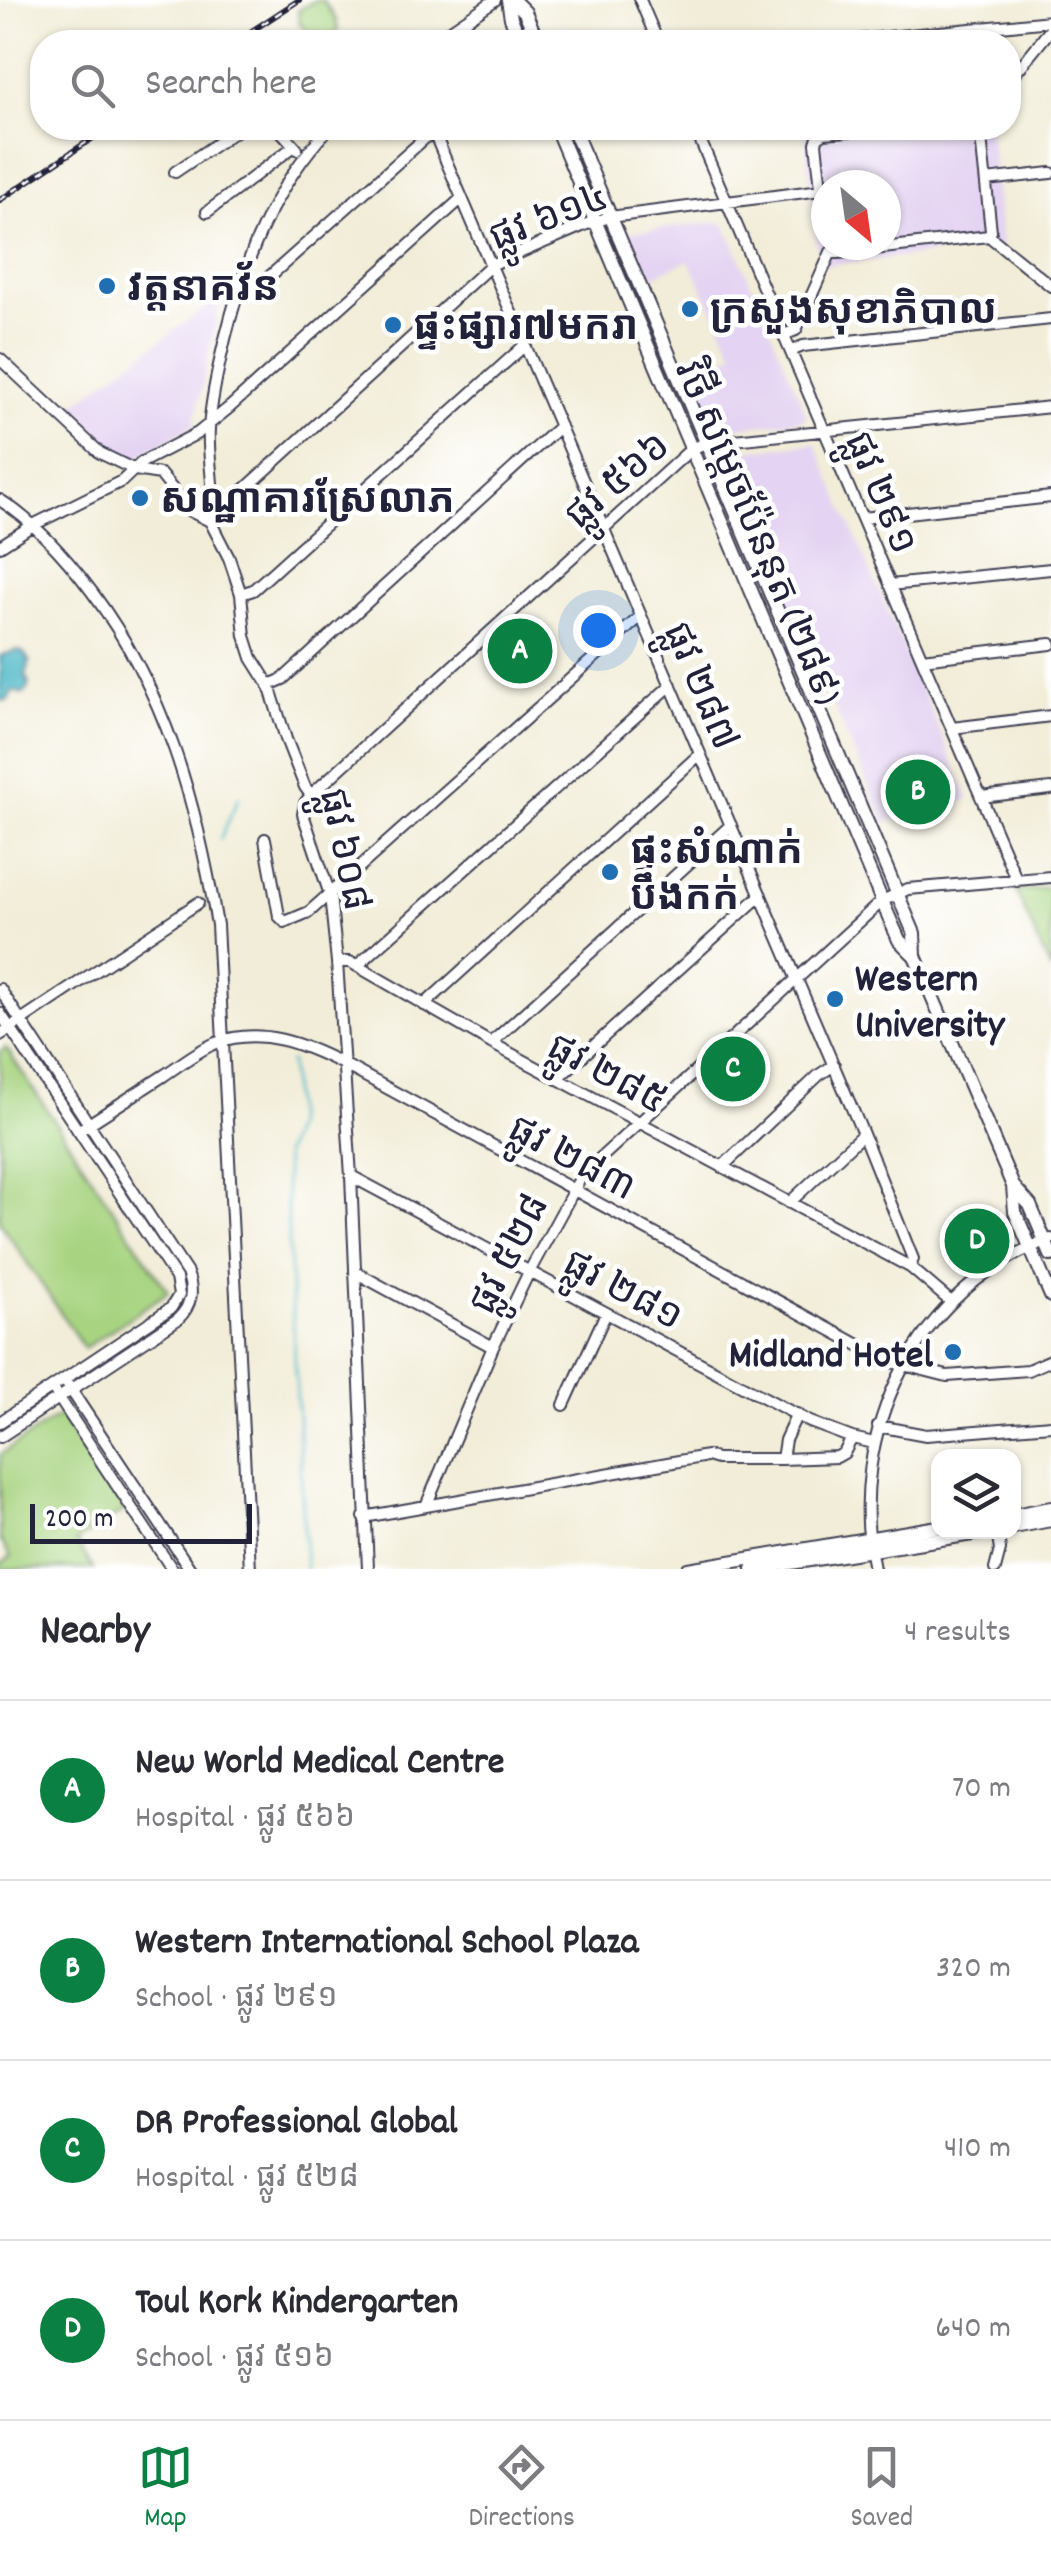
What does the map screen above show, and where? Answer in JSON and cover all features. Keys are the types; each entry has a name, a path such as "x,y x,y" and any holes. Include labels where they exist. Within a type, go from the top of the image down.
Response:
{"main road":[{"path":"510,0 516,30"},
{"path":"510,0 525,12 533,30"},
{"name":"វិថី សម្តេចប៉ែននុត (២៨៩)","path":"561,140 882,901 899,940 915,956"},
{"name":"វិថី សម្តេចប៉ែននុត (២៨៩)","path":"578,140 914,932 915,956 1013,1186 1015,1212 1051,1296"},
{"path":"638,325 653,319"},
{"path":"734,554 750,547"},
{"name":"វិថី សម្តេចប៉ែននុត (២៨៩)","path":"1013,1186 1030,1205 1048,1240 1051,1255"},
{"path":"1021,1514 1051,1508"},
{"path":"1021,1526 1051,1520"},
{"path":"753,1569 931,1529"},
{"path":"688,1569 931,1538"}],"street":[{"path":"451,30 496,0"},
{"path":"640,0 653,30"},
{"path":"959,30 1051,21"},
{"path":"1021,66 1051,29"},
{"path":"175,172 222,140"},
{"path":"287,140 305,155"},
{"name":"ផ្លូវ ៦០៨","path":"318,140 262,226 237,290 209,424 214,503 210,521 230,558 241,594 252,658 269,684 286,739 305,787 312,794 303,814 330,895 356,1272 368,1569"},
{"path":"237,290 252,292 421,140"},
{"name":"ផ្លូវ ២៨៧","path":"438,140 863,1134 913,1259 910,1267"},
{"name":"ផ្លូវ ២៩១","path":"700,140 1017,881"},
{"path":"817,140 819,170"},
{"path":"981,140 989,236"},
{"path":"207,212 293,147"},
{"path":"986,180 1051,173"},
{"name":"ផ្លូវ ៦១៤","path":"210,521 491,265 610,217 811,191"},
{"path":"0,546 33,525 122,482 142,462 198,433 462,198"},
{"path":"901,246 989,236 1051,286"},
{"path":"784,335 796,330 824,260"},
{"path":"791,351 804,346 1051,320"},
{"path":"796,330 804,346"},
{"path":"241,594 253,590 525,345"},
{"path":"0,359 100,453 136,470 160,474 190,511 210,521"},
{"name":"ផ្លូវ ៥៦៦","path":"312,794 690,450 706,444 1051,406"},
{"path":"269,684 283,679 560,426"},
{"path":"862,518 1051,498"},
{"path":"0,500 33,525 74,568 138,660 166,723 204,851 217,925 250,1569"},
{"path":"890,585 1051,569"},
{"path":"265,840 279,916 285,922 310,912 642,616"},
{"path":"922,659 1051,644"},
{"path":"358,966 671,686"},
{"path":"952,728 1051,716"},
{"path":"424,1005 700,754"},
{"path":"981,797 1051,789"},
{"path":"490,1043 730,825"},
{"name":"ផ្លូវ ៥២៨","path":"426,1506 493,1346 528,1272 582,1175 882,901 908,890 1051,877"},
{"path":"557,1078 761,895"},
{"path":"5,1032 198,903"},
{"name":"ផ្លូវ ២៨៥","path":"337,962 358,966 490,1043 910,1267 950,1302"},
{"path":"0,989 129,1208 176,1278 182,1304"},
{"path":"0,1013 5,1032 140,1201 192,1285 182,1304 55,1392 0,1422"},
{"name":"ផ្លូវ ២៨៣","path":"83,1128 212,1044 264,1036 291,1040 902,1366 946,1376 1028,1370 1051,1360"},
{"path":"722,1167 834,1065"},
{"path":"790,1203 863,1134"},
{"name":"ផ្លូវ ២៨១","path":"350,1176 797,1414 852,1438 874,1443"},
{"path":"129,1208 140,1201"},
{"path":"874,1569 868,1474 878,1426 902,1366 950,1302 988,1272 1048,1240"},
{"path":"356,1272 493,1346"},
{"path":"564,1405 606,1313"},
{"path":"67,1384 190,1569"},
{"path":"0,1437 55,1392"},
{"path":"55,1392 172,1569"},
{"path":"782,1460 785,1440 797,1414"},
{"path":"878,1426 926,1435 1051,1425"},
{"path":"364,1518 707,1456 782,1460 837,1457 844,1453 852,1438"},
{"path":"996,1569 998,1539"}],"shaded area":[{"path":"805,140 991,140 1002,246 901,257 901,170 811,170 811,192"},
{"path":"720,222 731,237 807,415 803,420 721,429 714,425 692,373 734,353 689,260 651,277 630,232"},
{"path":"818,260 874,260 819,266"},
{"path":"221,296 194,425 129,462 109,453 65,411"},
{"path":"815,443 969,799 930,816 925,806 885,823 725,457 731,452"}],"green space":[{"path":"315,0 323,0 338,30 305,30 299,22 298,11"},
{"path":"1051,887 1051,971 1016,891"},
{"path":"6,1048 168,1292 84,1348 0,1222 0,1051"},
{"path":"60,1415 125,1510 76,1542 94,1569 0,1569 11,1557 0,1540 0,1455"}],"water":[{"path":"17,650 30,662 28,687 24,694 13,691 7,701 0,700 0,656"}],"waterway":[{"path":"220,839 239,797"},
{"path":"290,1061 294,1126 284,1154 306,1569"}],"railway":[{"path":"253,30 299,0"},
{"path":"0,200 90,140"}],"place":[{"name":"វត្តនាគវ័ន","path":"107,286"},
{"name":"ក្រសួងសុខាភិបាល","path":"690,309"},
{"name":"ផ្ទះផ្សារ៧មករា","path":"393,325"},
{"name":"សណ្ឋាគារស្រែលាភ","path":"140,498"},
{"name":"New World Medical Centre","path":"520,651"},
{"name":"Western International School Plaza","path":"918,792"},
{"name":"ផ្ទះសំណាក់ បឹងកក់","path":"610,872"},
{"name":"Western University","path":"835,999"},
{"name":"DR Professional Global","path":"733,1069"},
{"name":"Toul Kork Kindergarten","path":"977,1241"},
{"name":"Midland Hotel","path":"953,1352"}]}
